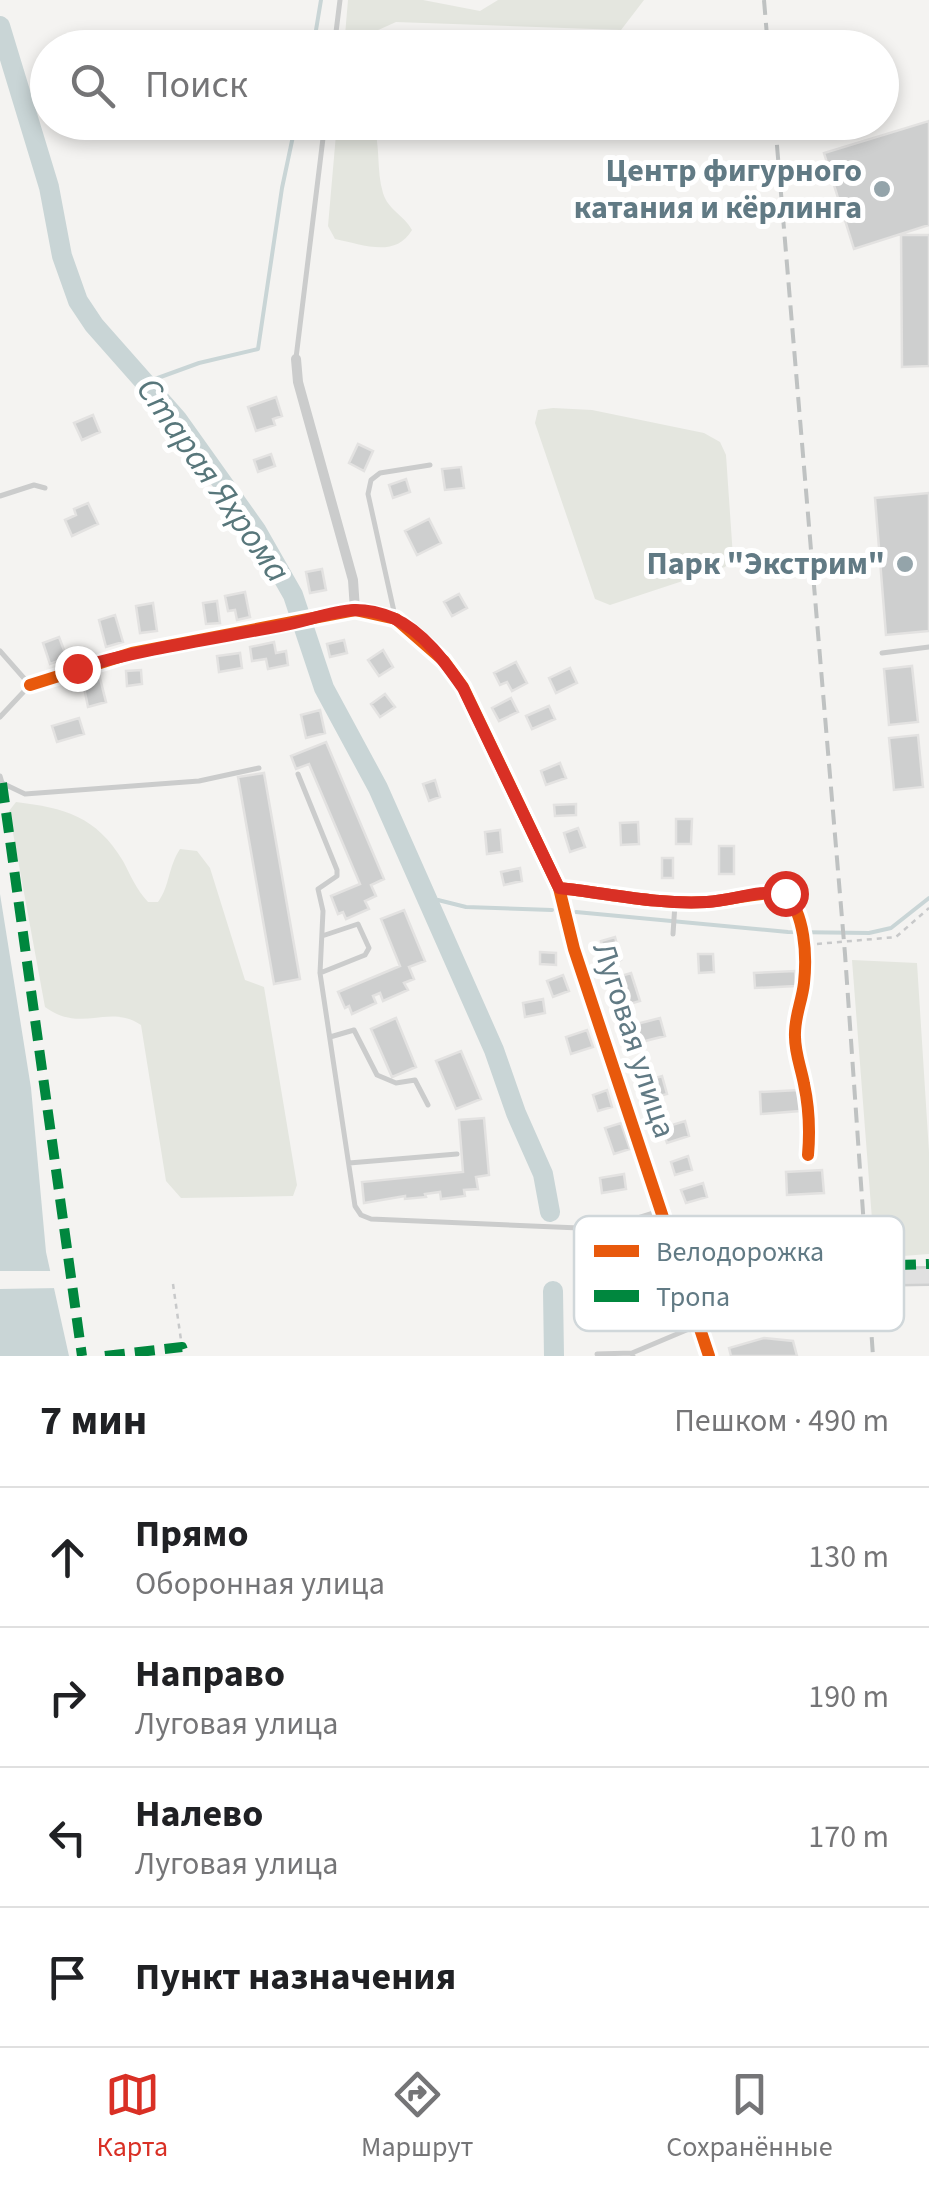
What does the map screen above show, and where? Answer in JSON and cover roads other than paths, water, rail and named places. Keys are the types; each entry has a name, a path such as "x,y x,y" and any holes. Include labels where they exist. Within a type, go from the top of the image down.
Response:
{"main road":[{"path":"904,1276 929,1276"}],"street":[{"path":"296,359 298,382 353,580 355,610"},
{"name":"Луговая улица","path":"30,685 132,653 285,626 333,613 355,610 396,619 444,660 463,688 559,888 574,949 663,1216"},
{"path":"559,888 674,902 709,902 764,891 785,893 793,901 803,935 804,983 795,1017 795,1040 807,1108 808,1155"},
{"name":"Луговая улица","path":"701,1331 709,1356"}],"lane":[{"path":"336,30 340,0"},
{"path":"296,359 323,140"},
{"path":"396,619 368,494 372,480 380,474 430,465"},
{"path":"0,496 34,486 46,488"},
{"path":"882,652 929,647"},
{"path":"0,652 30,685 0,717"},
{"path":"0,776 2,782 25,794 199,781 259,768"},
{"path":"298,774 338,870 334,879 318,888 323,911 320,973 355,1206 361,1215 371,1219 574,1228"},
{"path":"674,902 674,931"},
{"path":"320,973 365,955 369,948 358,924 321,937"},
{"path":"330,1037 354,1030 376,1075 388,1082 416,1080 428,1105"},
{"path":"349,1164 457,1154"},
{"path":"643,1216 661,1210"},
{"path":"597,1354 633,1355 686,1331"}],"waterway":[{"path":"316,30 321,0"},
{"name":"Старая Яхрома","path":"0,26 30,125"},
{"name":"Старая Яхрома","path":"35,140 49,187 62,256 78,301 94,325 177,419 256,530 293,595 324,688 378,788 494,1050 543,1174 550,1212"},
{"path":"144,383 199,363 258,349 292,140"},
{"path":"576,912 788,932 869,933 891,928 929,898"},
{"path":"431,907 438,900 466,907 552,910"},
{"name":"Старая Яхрома","path":"553,1291 554,1356"}],"railway":[{"path":"764,0 766,30"},
{"path":"777,140 863,1216"},
{"path":"871,1331 873,1356"}],"place":[{"name":"Центр фигурного катания и кёрлинга","path":"882,189"},
{"name":"Парк \"Экстрим\"","path":"905,564"}]}
